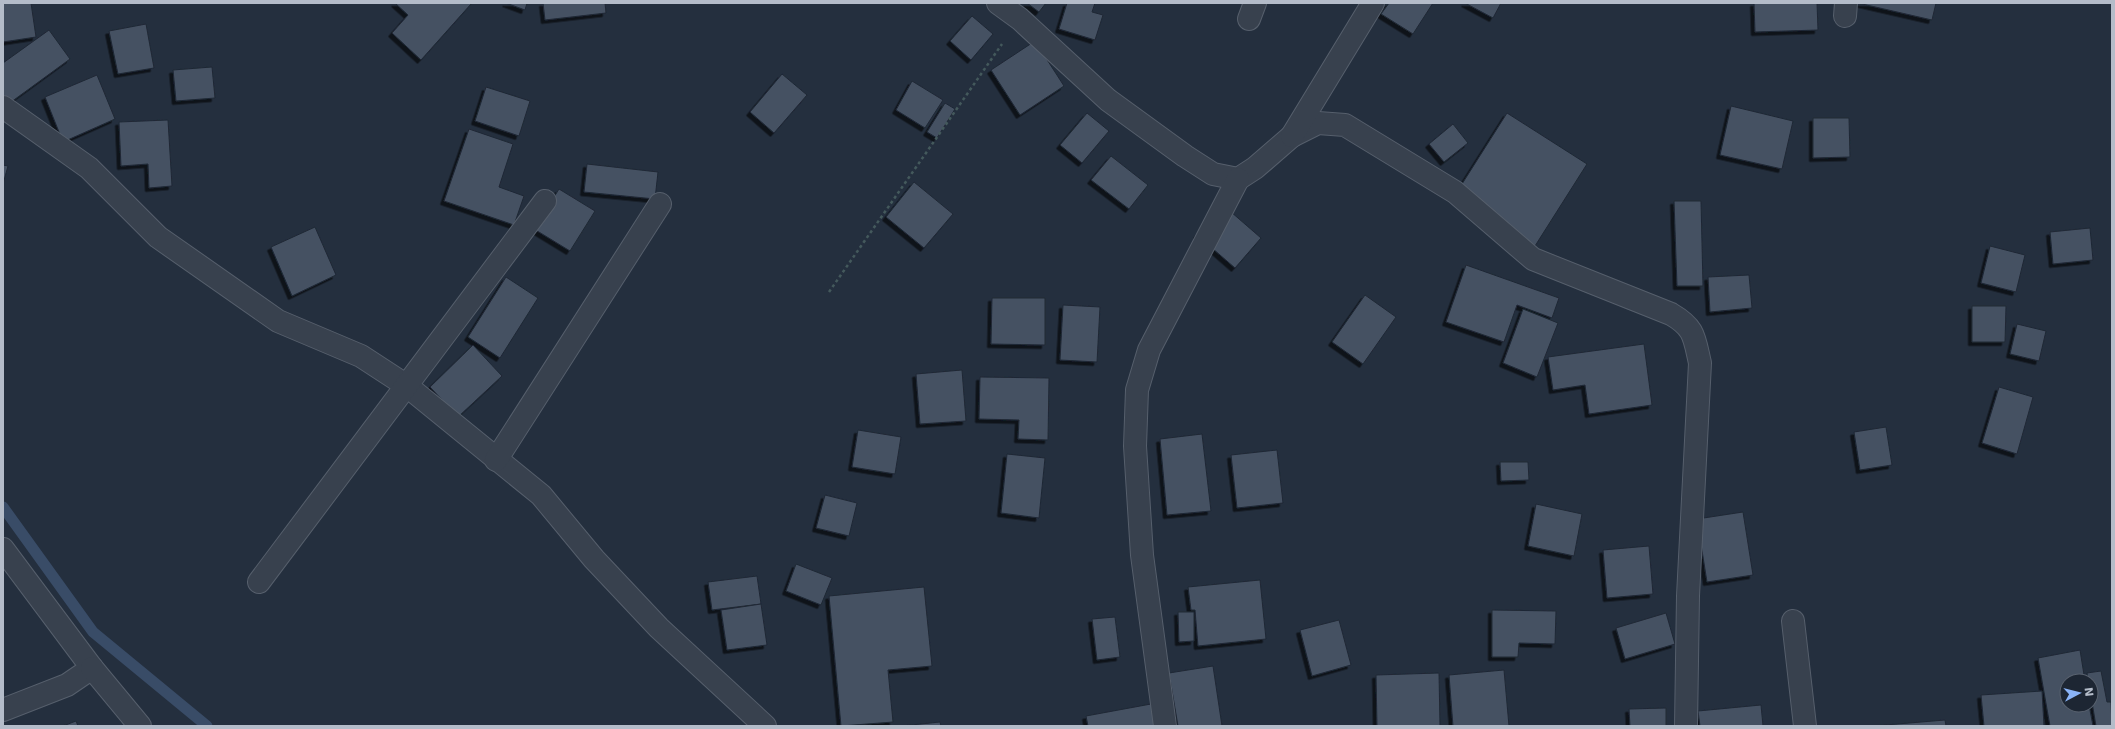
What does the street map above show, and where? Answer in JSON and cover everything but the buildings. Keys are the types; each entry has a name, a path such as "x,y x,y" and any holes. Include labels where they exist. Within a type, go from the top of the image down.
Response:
{"street":[{"path":"998,3 1020,19 1108,100 1185,156 1214,174 1238,179"},
{"path":"1292,136 1373,3"},
{"path":"3,107 89,168 158,237 278,321 361,356 407,386 496,460 541,495 594,559 659,628 765,726"},
{"path":"1165,726 1142,555 1134,446 1137,390 1149,350 1238,179 1255,168 1292,136 1318,123 1344,125 1455,192 1533,259 1671,314 1686,323 1694,335 1700,363 1688,596 1686,726"},
{"path":"259,582 545,201"},
{"path":"496,460 660,204"},
{"path":"3,549 92,668 140,726"},
{"path":"1793,621 1805,726"},
{"path":"3,710 67,685 92,668"}],"path":[{"path":"829,292 1020,19"}],"waterway":[{"path":"3,507 93,632 207,726"}]}
